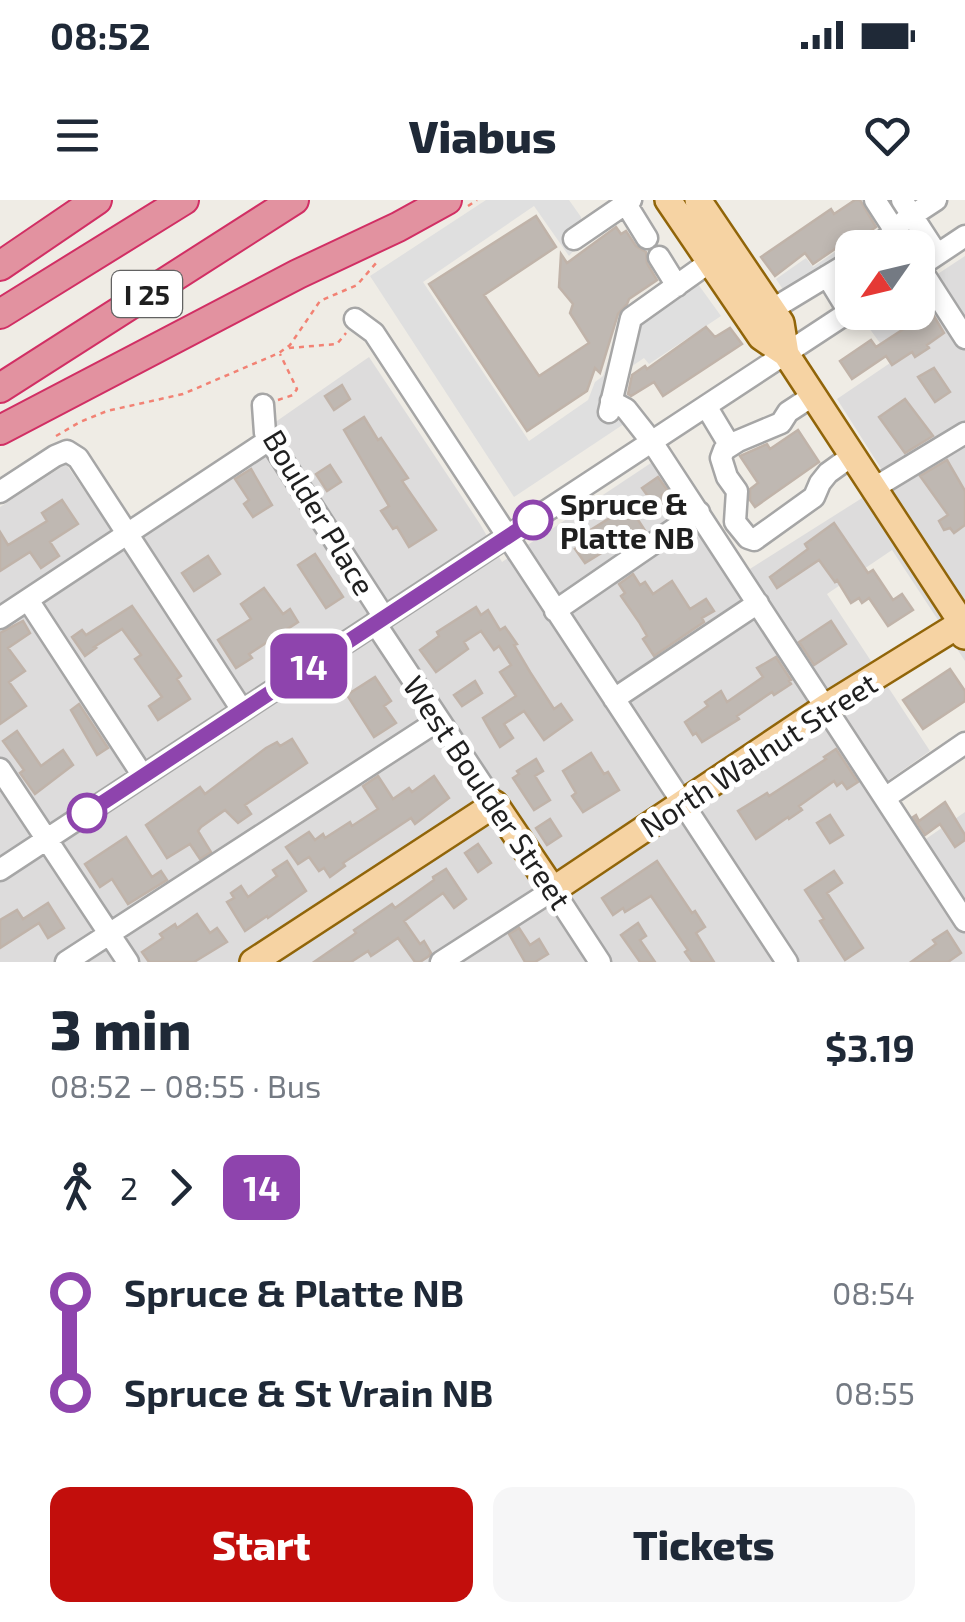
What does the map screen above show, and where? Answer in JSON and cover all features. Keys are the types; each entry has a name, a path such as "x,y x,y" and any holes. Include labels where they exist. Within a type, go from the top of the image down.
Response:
{"highway":[{"path":"0,266 97,200"},
{"name":"I 25","path":"0,314 184,200"},
{"name":"I 25","path":"0,388 294,200"},
{"path":"326,260 424,200"},
{"path":"0,430 326,260 454,205"}],"main road":[{"path":"668,200 761,336 786,354 964,627"},
{"path":"698,200 781,323 786,354"},
{"name":"North Walnut Street","path":"553,890 826,707 964,627"},
{"path":"253,962 495,804"},
{"name":"West Boulder Street","path":"495,804 553,890"}],"street":[{"path":"876,200 937,254 965,236"},
{"path":"902,224 936,200"},
{"path":"574,239 628,202 648,238"},
{"path":"659,257 677,286"},
{"path":"711,261 631,318 610,406 626,410 652,442 965,922"},
{"path":"771,310 835,271"},
{"path":"827,276 835,288"},
{"path":"935,292 965,338"},
{"path":"355,320 374,334 788,962"},
{"path":"0,870 835,322"},
{"path":"814,395 788,412 781,422 724,450 721,458 727,477 737,491 735,522 754,540 814,497 828,473 853,456"},
{"name":"Boulder Place","path":"262,405 265,434 379,620"},
{"path":"706,406 730,446"},
{"path":"874,488 965,433"},
{"path":"0,618 269,440"},
{"path":"0,492 55,456 62,444 78,458 242,710"},
{"path":"555,610 699,512"},
{"path":"28,600 143,776"},
{"path":"614,699 758,604"},
{"name":"West Boulder Street","path":"379,620 495,804"},
{"path":"66,962 440,720"},
{"path":"885,798 965,743"},
{"path":"0,769 128,962"},
{"path":"441,962 553,890"},
{"name":"West Boulder Street","path":"553,890 600,962"}],"path":[{"path":"454,205 477,200"},
{"path":"62,444 80,422 108,411 183,394 280,353 320,301 358,285 382,255"},
{"path":"285,348 338,344 355,320"},
{"path":"262,405 294,395 297,389 280,353"}],"shaded area":[{"path":"486,200 569,200 581,217 584,239 569,256 534,206 423,282 529,441 588,400 595,382 603,376 632,302 685,266 721,316 649,364 644,358 616,377 639,414 514,497 370,276"},
{"path":"835,252 835,283 796,309 776,279 806,258 813,267"},
{"path":"965,256 965,661 892,550 827,594 930,751 883,784 920,843 965,812 965,962 0,962 0,507 66,464 114,534 254,445 274,423 369,357 502,562 654,461 734,579 889,481 837,399 893,361 871,330 935,330 935,276"}],"building":[{"path":"860,200 876,227 835,230 835,249 813,264 805,253 775,276 761,257 831,209 834,214"},
{"path":"536,216 556,247 484,295 539,376 589,343 570,313 573,304 559,287 561,254 567,263 616,227 621,234 626,231 636,246 646,252 647,263 657,280 629,299 618,314 600,373 595,368 587,391 527,431 429,284"},
{"path":"935,318 944,333 915,357 912,352 892,365 886,356 852,379 840,361 871,340 876,347 902,330 935,330"},
{"path":"706,327 715,337 730,328 742,344 663,396 654,382 631,396 628,394 632,375 645,366 647,369"},
{"path":"934,368 950,392 935,402 918,377"},
{"path":"342,385 350,399 334,410 325,396"},
{"path":"905,399 933,436 905,453 879,417"},
{"path":"364,417 408,478 402,481 436,530 409,547 381,511 389,506 344,430"},
{"path":"798,430 819,462 755,507 750,489 758,483 740,456 767,444 770,449"},
{"path":"947,460 965,491 965,525 954,533 950,528 944,530 939,521 948,515 920,476"},
{"path":"330,465 341,482 327,491 316,474"},
{"path":"251,469 272,505 253,517 244,504 249,500 235,479"},
{"path":"658,477 668,491 662,495 670,506 660,513 642,488"},
{"path":"62,500 78,524 50,542 59,556 41,568 30,552 0,571 0,532 8,545 47,521 42,513"},
{"path":"629,506 646,532 585,563 575,549 585,543 581,536"},
{"path":"834,523 868,573 873,570 893,600 902,594 913,610 888,626 869,598 851,603 819,560 777,588 770,577 808,549 805,544"},
{"path":"315,554 343,597 326,608 298,565"},
{"path":"208,556 220,574 194,591 182,573"},
{"path":"633,574 653,594 672,581 690,609 706,599 714,611 654,656 643,639 647,636 621,596 625,593 619,584"},
{"path":"264,588 283,614 290,609 298,622 249,654 252,658 236,668 218,640 251,619 241,604"},
{"path":"132,606 181,676 177,679 190,699 158,720 149,706 162,697 135,659 141,655 122,629 85,656 72,637 82,630 86,635"},
{"path":"476,607 481,615 488,610 500,630 505,627 554,709 561,704 572,720 544,740 524,711 504,724 513,738 500,747 487,725 483,718 516,696 500,672 511,665 499,646 494,650 481,631 464,642 468,649 436,672 420,650 439,636 437,632"},
{"path":"23,621 30,633 8,648 25,671 9,682 26,706 0,724 0,633"},
{"path":"831,621 846,644 814,665 799,642"},
{"path":"776,657 791,684 774,695 772,692 702,742 696,733 693,735 685,722 708,706 705,702 721,691 727,702 763,677 757,668"},
{"path":"950,669 965,691 965,701 923,729 903,700"},
{"path":"375,677 391,701 384,706 396,723 374,737 347,695"},
{"path":"475,681 482,693 462,706 454,695"},
{"path":"79,704 108,748 97,755 71,710"},
{"path":"17,731 41,766 63,750 73,765 35,794 3,741"},
{"path":"292,739 307,763 245,805 251,814 238,823 225,810 201,827 198,831 211,852 200,859 190,844 167,858 146,825 200,787 205,794 266,748"},
{"path":"836,749 858,782 847,789 842,782 837,786 834,781 799,806 802,810 756,839 738,811 767,793 769,796"},
{"path":"591,753 619,790 583,812 563,771"},
{"path":"536,759 543,771 535,776 550,800 534,810 513,778"},
{"path":"378,776 393,799 409,788 412,792 434,776 449,798 415,824 411,818 343,863 345,866 330,877 324,868 319,871 309,857 298,864 286,847 309,832 315,840 323,834 325,838 378,809 363,786"},
{"path":"945,802 965,835 965,840 955,847 940,824 925,835 913,817 916,815 919,821"},
{"path":"830,815 843,835 830,843 817,823"},
{"path":"550,819 561,836 547,845 536,828"},
{"path":"126,837 152,877 161,871 167,880 128,904 112,879 100,887 85,864"},
{"path":"478,844 491,863 478,872 465,853"},
{"path":"287,861 306,891 245,931 227,902 234,898 231,893 241,886 248,897 277,876 273,870"},
{"path":"657,861 705,927 696,933 714,962 692,962 651,896 613,915 602,898"},
{"path":"446,869 466,899 454,908 443,893 404,921 420,944 424,941 429,956 415,962 398,938 371,956 368,951 351,962 314,962 356,933 354,930 392,904 395,908"},
{"path":"834,871 842,883 827,893 863,948 845,960 805,890"},
{"path":"48,903 64,928 48,938 39,923 0,948 0,920 17,910 23,919"},
{"path":"197,914 210,933 217,928 227,942 194,962 149,962 142,952 163,938 160,934"},
{"path":"638,923 646,936 640,940 655,962 640,962 621,935"},
{"path":"519,928 530,945 539,939 548,954 535,962 525,962 509,934"},
{"path":"947,931 961,953 948,962 911,962 936,944 933,940"}],"bus line":[{"name":"14","path":"87,813 533,520"}],"place":[{"name":"Spruce & Platte NB","path":"533,520"}]}
